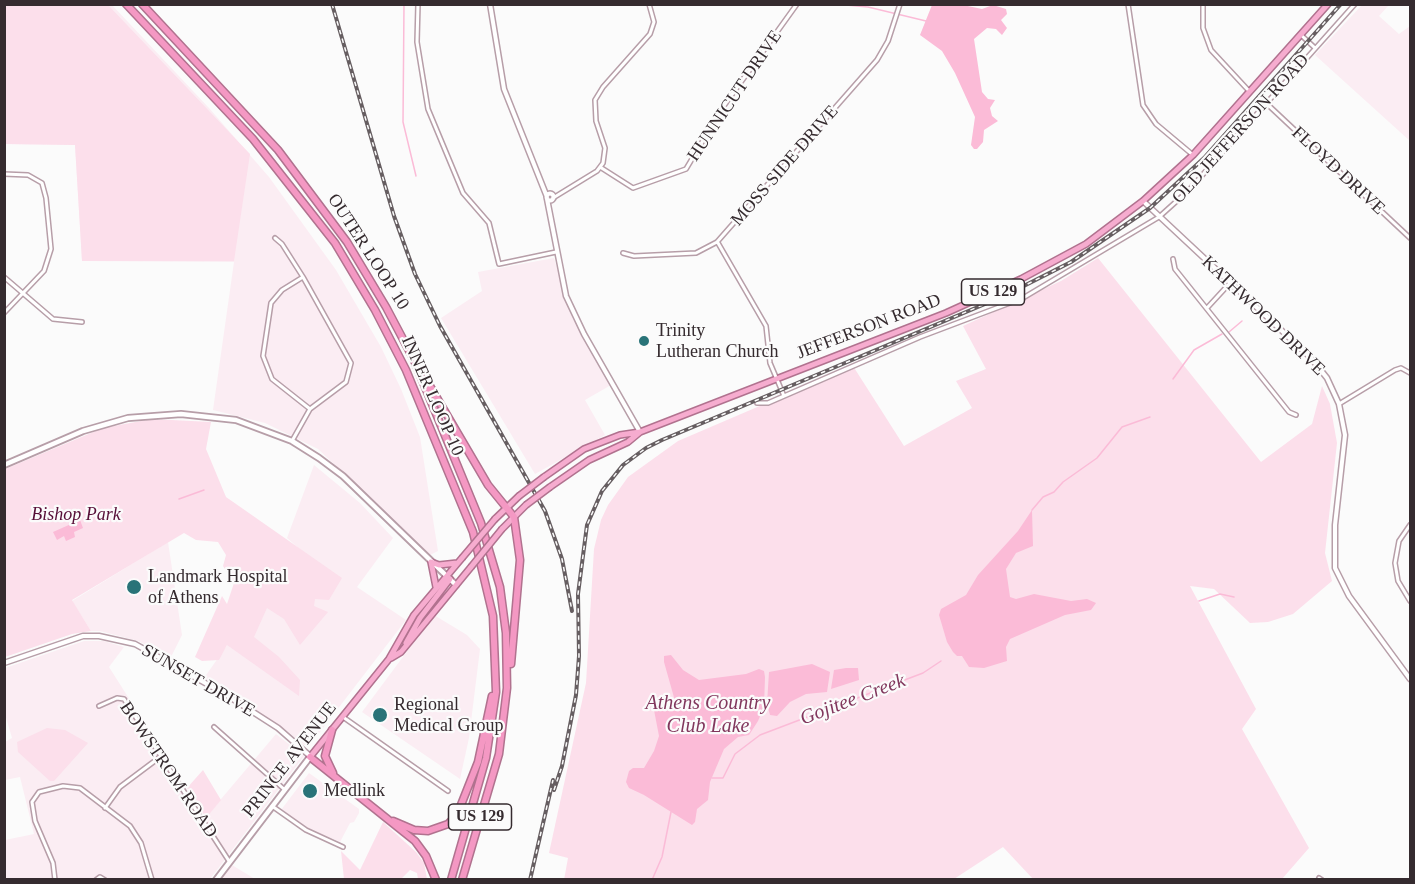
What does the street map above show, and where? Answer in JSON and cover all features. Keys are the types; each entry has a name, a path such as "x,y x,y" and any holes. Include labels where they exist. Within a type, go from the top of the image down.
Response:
{"highway":[{"name":"INNER LOOP 10","path":"126,4 270,159 335,243 365,293 413,384 472,532 490,596 496,656 495,707 489,748 451,879"},
{"name":"OUTER LOOP 10","path":"142,4 292,166 352,250 414,360 447,435 491,552 500,587 506,633 507,688 499,754 462,879"},
{"name":"JEFFERSON ROAD","path":"482,535 519,496 585,450 620,435 640,432 946,313 1021,279 1086,244 1143,201 1193,155 1328,4"},
{"path":"414,360 488,485 514,517"},
{"name":"JEFFERSON ROAD","path":"485,550 526,505 589,460 627,442 640,432"},
{"name":"US 129","path":"507,688 516,621 520,560 514,517"},
{"name":"PRINCE AVENUE","path":"310,757 389,659 405,629 436,588 448,578 457,563 482,535"},
{"name":"PRINCE AVENUE","path":"389,659 404,648 485,550"},
{"path":"431,562 439,565 457,563"},
{"path":"431,562 436,588"},
{"path":"404,648 420,618 448,578"},
{"path":"393,821 414,830 428,831 448,824 462,809 483,744 496,656"},
{"path":"332,730 325,758 337,778"},
{"path":"310,757 393,821 421,848 436,879"}],"main road":[{"path":"4,465 101,425 159,414 229,419 292,441 343,476 456,585"},
{"name":"PRINCE AVENUE","path":"216,879 310,757"}],"street":[{"path":"418,4 417,42 428,109 463,193 489,223 499,264 556,252"},
{"path":"490,4 504,89 550,197 549,214 566,296 640,432"},
{"path":"550,197 600,167 605,148 596,121 595,100 599,91 650,34 654,22 649,4"},
{"name":"HUNNICUT DRIVE","path":"600,167 633,188 686,169 723,107 797,4"},
{"name":"MOSS SIDE DRIVE","path":"623,253 634,256 689,254 703,251 717,243 877,60 888,40 900,4"},
{"path":"1128,4 1143,105 1156,124 1193,155"},
{"path":"1203,4 1203,28 1211,50 1250,92"},
{"name":"OLD JEFFERSON ROAD","path":"758,404 783,396 920,337 1023,298 1159,217 1189,190 1354,4"},
{"path":"1301,35 1315,48"},
{"name":"FLOYD DRIVE","path":"1266,103 1410,238"},
{"path":"4,174 34,177 41,181 46,191 50,257 44,271 4,312"},
{"name":"KATHWOOD DRIVE","path":"1143,201 1311,358 1326,377 1339,404 1345,442 1335,525 1335,568 1349,596 1410,679"},
{"path":"275,238 282,244 303,277 351,363 346,382 310,409 292,441"},
{"path":"717,243 766,326 770,361 783,396"},
{"path":"1173,259 1175,268 1206,308 1289,412 1296,416"},
{"path":"4,277 53,319 82,322"},
{"path":"303,277 282,290 271,303 267,316 263,356 272,379 310,409"},
{"path":"1206,308 1230,283"},
{"path":"1339,404 1397,369 1410,373"},
{"path":"1410,525 1400,541 1395,563 1398,581 1410,601"},
{"name":"SUNSET DRIVE","path":"4,663 83,636 99,636 135,645 225,694 278,728 310,757"},
{"name":"BOWSTROM ROAD","path":"99,706 117,698 124,699 229,861"},
{"path":"343,717 448,791"},
{"path":"214,727 285,790"},
{"path":"105,808 120,787 160,757"},
{"path":"55,879 53,863 33,814 33,798 49,788 76,787 126,822 136,834 152,879"},
{"path":"272,806 306,830 343,847"},
{"path":"96,879 105,879"}],"shaded area":[{"path":"5,5 112,5 209,108 269,177 336,270 381,347 401,389 420,437 438,551 430,555 318,449 265,423 213,410 234,262 82,261 75,145 5,144"},
{"path":"1362,5 1389,5 1379,16 1399,34 1410,26 1410,141 1315,55"},
{"path":"554,258 573,319 611,385 585,400 605,435 535,474 441,318 482,291 478,272"},
{"path":"314,465 360,503 393,538 357,587 406,620 310,745 304,745 287,731 204,678 230,641 304,553 287,538"},
{"name":"Landmark Hospital of Athens","path":"168,542 182,635 171,657 138,641 100,631 91,631 72,601"},
{"path":"434,615 467,635 480,649 469,738 460,779 362,712"},
{"path":"84,641 104,641 124,647 109,667 205,818 276,734 304,756 210,879 5,879 5,840 34,834 20,777 5,780 5,742 12,738 5,714 5,668"},
{"path":"309,773 359,809 354,822 350,823 340,842 302,826 281,810"},
{"path":"232,865 255,879 222,879"}],"green space":[{"path":"5,4 108,5 250,154 234,261 82,261 75,145 5,144"},
{"path":"1098,258 1261,462 1312,424 1322,386 1330,404 1337,443 1325,553 1332,581 1293,614 1268,622 1250,623 1214,589 1190,586 1256,709 1242,729 1309,848 1282,879 1033,879 1003,847 954,879 564,880 568,858 549,853 586,683 594,549 601,520 608,505 628,477 678,441 853,366 904,446 972,408 956,381 986,369 963,326 1061,281"},
{"name":"Bishop Park","path":"152,419 211,422 206,449 226,497 342,578 329,600 315,599 314,606 328,612 300,645 284,619 267,608 254,637 279,657 300,680 299,696 227,645 219,660 202,661 195,657 222,596 227,604 234,583 223,566 226,555 218,542 196,540 184,533 72,600 91,631 72,634 5,657 5,469 103,428"},
{"path":"47,728 65,730 88,743 54,781 50,781 18,752 17,742"},
{"path":"203,770 221,800 206,818 187,788"},
{"path":"383,822 416,852 424,863 427,879 418,879 417,873 410,870 401,879 344,879 341,851 360,870"}],"water":[{"path":"932,5 963,5 982,9 993,5 1006,9 1007,14 1001,20 1007,28 1002,35 996,29 987,28 974,39 982,92 988,99 995,100 990,108 992,116 998,121 984,130 983,142 977,149 971,145 975,117 955,73 942,51 920,35"},
{"path":"1032,510 1033,546 1016,553 1006,569 1010,597 1016,599 1034,594 1071,601 1087,599 1096,603 1091,610 1065,615 1010,639 1006,647 1007,661 984,668 969,667 962,656 957,656 953,652 947,642 939,615 941,609 966,595 978,575 1018,531"},
{"path":"80,520 83,528 74,532 75,537 66,541 64,536 57,540 53,532"},
{"name":"Athens Country Club Lake","path":"671,655 683,670 699,680 746,674 759,669 764,671 765,677 764,707 758,721 749,735 738,737 724,749 710,782 708,800 697,809 695,822 692,825 629,788 626,782 629,771 633,768 644,768 654,751 659,736 654,710 656,704 664,700 671,704 675,701 664,662 664,656"},
{"path":"812,664 830,672 827,692 806,694 790,702 777,716 770,715 767,704 769,672"},
{"path":"858,668 859,680 831,689 834,670"}],"waterway":[{"path":"404,4 403,122 416,176"},
{"path":"835,4 868,7 926,21"},
{"path":"1229,332 1242,321"},
{"path":"1173,379 1194,350 1222,334"},
{"path":"1032,510 1043,497 1054,492 1063,482 1097,458 1122,427 1150,417"},
{"path":"179,499 204,490"},
{"path":"1199,601 1220,594 1234,597"},
{"name":"Gojitee Creek","path":"712,778 723,778 735,754 760,735 923,673 941,661"},
{"path":"652,880 662,857 671,812"}],"railway":[{"path":"332,4 394,216 415,274 440,326 545,511 562,559 572,611"},
{"path":"554,790 562,766 576,695 579,656 578,594 587,525 602,491 623,465 646,448 662,440 1004,296 1071,262 1150,208 1204,158 1341,4"},
{"path":"530,880 553,780"}],"place":[{"name":"Trinity Lutheran Church","path":"644,341"},
{"name":"Landmark Hospital of Athens","path":"134,587"},
{"name":"Regional Medical Group","path":"380,715"},
{"name":"Medlink","path":"310,791"}]}
